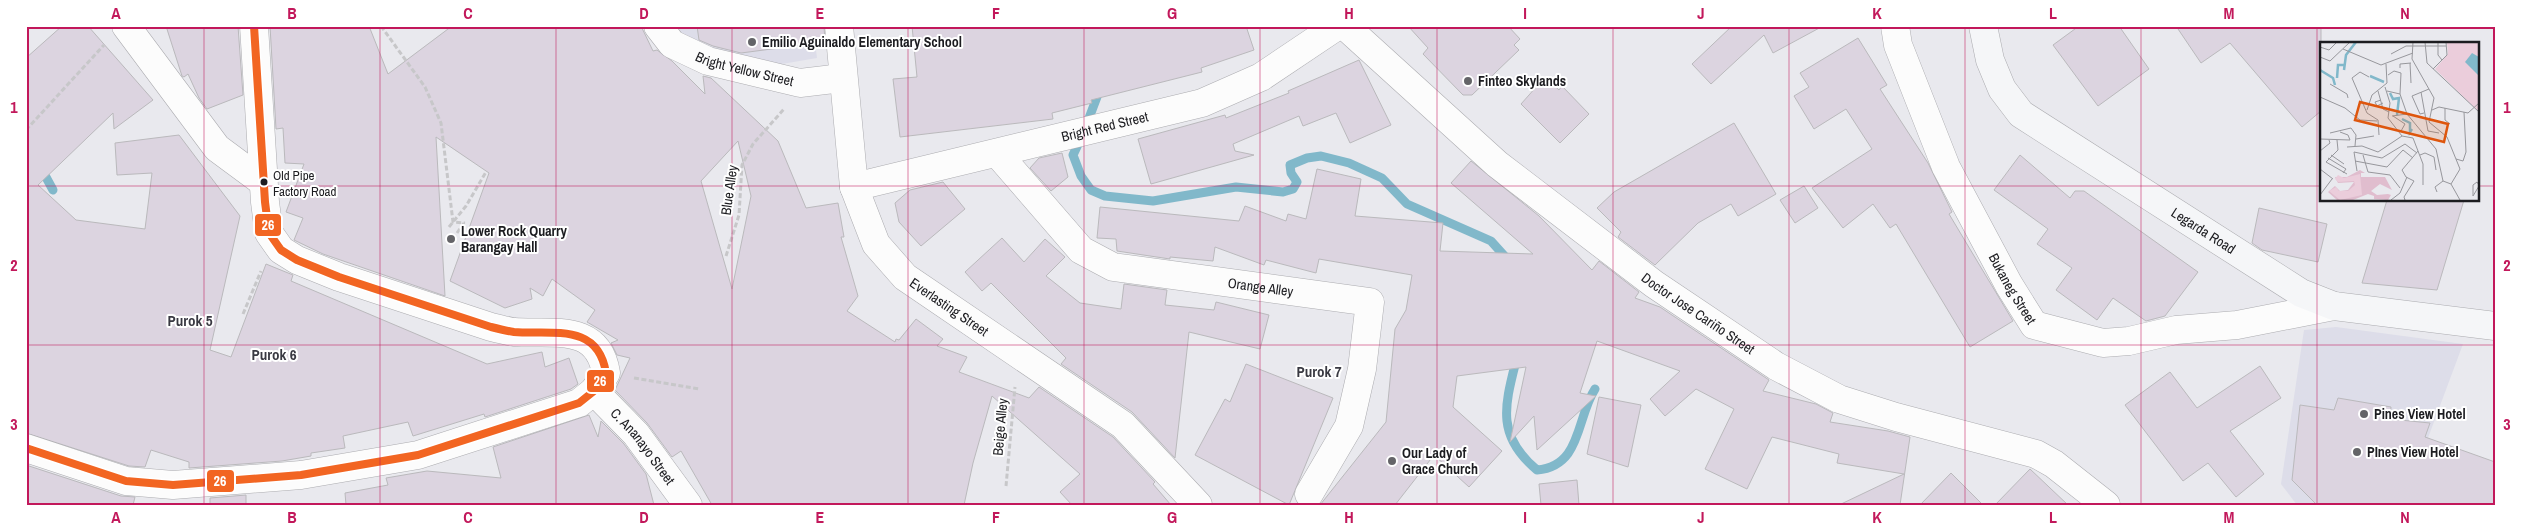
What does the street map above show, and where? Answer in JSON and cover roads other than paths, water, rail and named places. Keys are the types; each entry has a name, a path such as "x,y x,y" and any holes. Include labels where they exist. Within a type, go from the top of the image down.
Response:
{"main road":[{"name":"Legarda Road","path":"1983,26 1990,60 2002,90 2022,114 2301,293 2334,306 2495,326"}],"street":[{"path":"126,26 217,148 263,182"},
{"path":"26,448 126,481 173,485 301,475 418,455 579,403 600,382 604,357 594,346 578,335 550,332 513,332 491,327 391,295 297,260 281,250 269,233 263,182 254,26"},
{"name":"Bright Yellow Street","path":"658,26 672,44 708,62 800,83 842,78"},
{"name":"Everlasting Street","path":"839,26 842,78 854,187 876,244 905,277 1123,425 1198,505"},
{"name":"Bright Red Street","path":"854,187 998,154 1202,103 1261,77 1337,26"},
{"name":"Doctor Jose Cariño Street","path":"1345,26 1497,164 1654,284 1776,366 1839,399 1905,420 2036,454 2054,464 2106,505"},
{"name":"Bukaneg Street","path":"1895,26 1898,45 1946,167 2010,285 2034,325 2103,343 2129,341 2176,330 2238,325 2334,306"},
{"name":"Orange Alley","path":"998,154 1082,250 1113,267 1370,302 1362,369 1349,426 1309,494"},
{"name":"C. Ananayo Street","path":"600,382 688,505"}],"waterway":[{"path":"1086,126 1100,89"},
{"path":"1081,138 1073,155 1081,176 1091,190 1105,196 1153,201 1236,187 1283,192 1293,189 1297,182 1291,173 1290,165 1307,158 1321,156 1349,163 1382,178 1407,204 1491,241 1509,261"},
{"path":"41,168 53,190"},
{"path":"1517,357 1507,405 1509,432 1514,444 1537,470 1552,467 1562,460 1570,450 1595,389"}],"place":[{"name":"Emilio Aguinaldo Elementary School","path":"752,42"},
{"name":"Finteo Skylands","path":"1468,81"},
{"name":"Old Pipe Factory Road","path":"264,182"},
{"name":"Lower Rock Quarry Barangay Hall","path":"451,239"},
{"name":"Pines View Hotel","path":"2364,414"},
{"name":"PInes View Hotel","path":"2357,452"},
{"name":"Our Lady of Grace Church","path":"1392,461"}],"district":[{"name":"Purok 5","path":"190,320"},
{"name":"Purok 6","path":"274,354"},
{"name":"Purok 7","path":"1319,371"}]}
